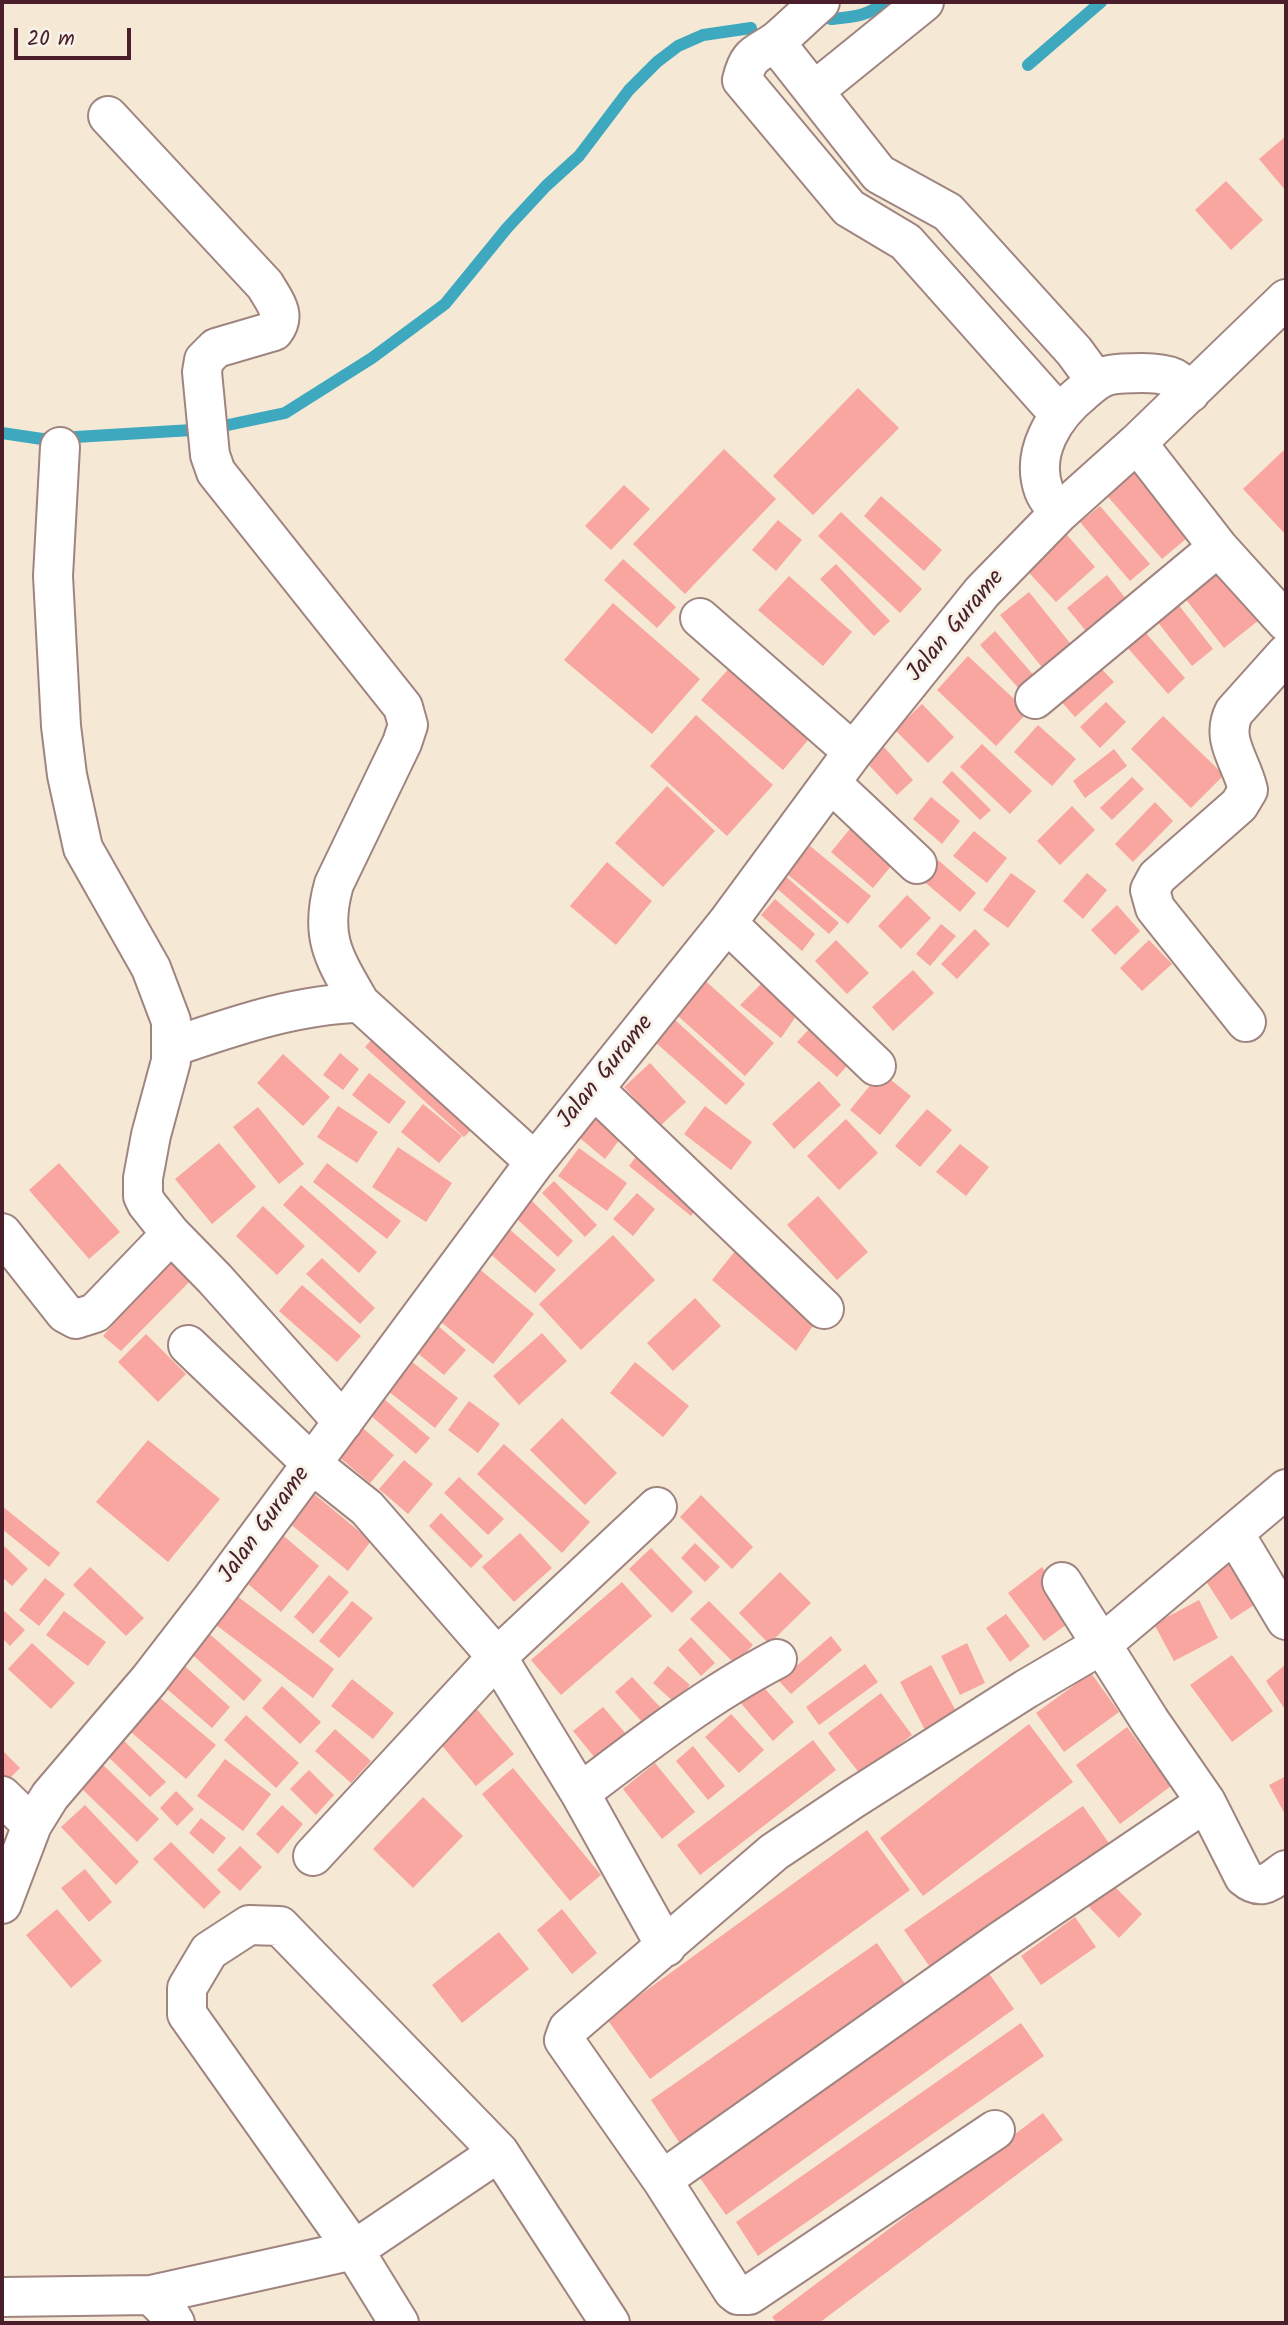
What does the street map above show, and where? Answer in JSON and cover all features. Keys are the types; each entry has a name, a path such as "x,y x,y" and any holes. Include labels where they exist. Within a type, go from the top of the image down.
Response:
{"street":[{"path":"814,91 924,2"},
{"path":"816,3 775,41 758,50 746,65 742,80 849,208 906,242 1059,414"},
{"path":"775,41 879,174 948,212 1074,351 1096,381"},
{"path":"108,116 265,285 281,313 280,323 274,331 216,348 204,360 202,372 210,455 216,472 404,707 408,725 402,743 334,884 328,905 328,938 340,969 360,1003 535,1162"},
{"path":"878,226 912,194"},
{"name":"Jalan Gurame","path":"4,1890 32,1825 50,1796 149,1680 213,1597 535,1162 727,923 853,752 982,592 1059,513 1137,443 1286,299"},
{"path":"1059,513 1045,492 1040,472 1041,455 1050,429 1059,414 1096,381 1108,375 1151,373 1174,379 1190,393"},
{"path":"1137,443 1218,547 1286,622"},
{"path":"60,447 53,576 61,726 67,775 83,848 151,968 171,1021 171,1061 151,1135 142,1187 147,1204 171,1234 343,1422"},
{"path":"1035,699 1218,547"},
{"path":"700,618 853,752"},
{"path":"1246,1022 1155,908 1150,890 1157,877 1230,814 1248,790 1245,774 1230,747 1229,723 1234,712 1286,654"},
{"path":"831,783 917,864"},
{"path":"727,923 876,1066"},
{"path":"172,1047 222,1030 329,1003 360,1003"},
{"path":"594,1089 824,1309"},
{"path":"2,1233 65,1313 76,1319 95,1313 171,1234"},
{"path":"188,1345 312,1464 367,1508 497,1657 580,1793 666,1947"},
{"path":"995,2130 749,2295 738,2295 564,2040 568,2029 774,1852 1026,1689 1101,1645 1286,1489"},
{"path":"313,1856 497,1657 657,1507"},
{"path":"1234,1533 1286,1620"},
{"path":"1062,1582 1150,1721 1206,1802 1244,1877 1253,1885 1263,1885 1286,1870"},
{"path":"580,1793 737,1680 777,1659"},
{"path":"2,1796 32,1825"},
{"path":"662,2180 976,1958 1206,1802"},
{"path":"400,2323 354,2250 187,2014 187,1987 209,1951 249,1925 280,1926 499,2152 610,2323"},
{"path":"2,2297 151,2295 354,2250 499,2152"},
{"path":"151,2295 169,2312 175,2323"}],"building":[{"path":"1286,136 1286,191 1259,159"},
{"path":"1226,181 1263,220 1231,250 1195,210"},
{"path":"858,388 899,428 813,515 773,476"},
{"path":"1286,448 1286,535 1243,489"},
{"path":"724,449 776,499 685,594 633,544"},
{"path":"1140,459 1199,528 1162,559 1103,491"},
{"path":"624,485 650,509 611,550 585,526"},
{"path":"881,496 942,550 924,571 864,516"},
{"path":"1100,506 1150,564 1130,581 1080,522"},
{"path":"841,512 922,589 900,613 818,536"},
{"path":"778,520 802,540 776,571 752,550"},
{"path":"1060,527 1095,567 1056,602 1020,563"},
{"path":"623,559 676,607 657,628 604,580"},
{"path":"1212,561 1259,620 1224,648 1177,588"},
{"path":"836,564 890,621 874,636 820,579"},
{"path":"1107,575 1131,605 1091,637 1067,608"},
{"path":"789,576 852,632 823,666 758,610"},
{"path":"1029,592 1074,648 1045,671 1000,615"},
{"path":"1174,599 1213,649 1192,666 1153,616"},
{"path":"613,603 700,679 652,734 564,660"},
{"path":"1138,624 1185,678 1168,694 1120,639"},
{"path":"995,631 1044,687 1029,700 980,645"},
{"path":"968,656 1028,712 996,746 937,690"},
{"path":"1096,663 1114,682 1075,717 1058,698"},
{"path":"732,665 813,734 783,770 701,700"},
{"path":"1106,702 1126,722 1100,748 1080,727"},
{"path":"922,704 954,737 928,763 895,730"},
{"path":"696,715 773,785 727,836 650,766"},
{"path":"1163,716 1224,775 1191,808 1131,749"},
{"path":"1038,725 1076,759 1052,786 1014,752"},
{"path":"982,744 1032,791 1010,814 960,767"},
{"path":"884,747 913,780 897,795 867,763"},
{"path":"1114,749 1127,766 1085,798 1073,781"},
{"path":"952,771 991,810 980,820 942,782"},
{"path":"1132,777 1144,789 1112,820 1100,808"},
{"path":"667,786 715,831 663,887 615,843"},
{"path":"931,797 960,821 942,844 913,819"},
{"path":"1155,802 1173,821 1133,862 1115,844"},
{"path":"1072,806 1095,830 1060,865 1037,841"},
{"path":"854,824 896,860 873,888 831,852"},
{"path":"974,831 1007,858 987,883 953,856"},
{"path":"810,846 871,896 848,924 787,874"},
{"path":"938,860 976,893 960,912 921,879"},
{"path":"607,862 652,901 616,945 570,906"},
{"path":"775,867 839,923 829,934 765,878"},
{"path":"1011,873 1036,891 1008,928 983,910"},
{"path":"1087,873 1107,890 1083,919 1063,901"},
{"path":"907,895 931,918 901,949 878,926"},
{"path":"775,899 815,934 802,951 761,915"},
{"path":"1117,905 1140,931 1115,955 1091,930"},
{"path":"941,924 956,936 930,966 916,954"},
{"path":"975,929 990,944 957,979 941,964"},
{"path":"836,940 869,973 847,994 815,961"},
{"path":"1149,940 1172,964 1142,991 1120,968"},
{"path":"913,970 934,993 893,1031 872,1007"},
{"path":"699,975 774,1043 745,1076 669,1008"},
{"path":"768,977 803,1006 781,1038 740,1005"},
{"path":"674,1019 745,1084 726,1105 655,1042"},
{"path":"815,1023 854,1058 837,1077 797,1042"},
{"path":"380,1030 480,1121 464,1137 365,1047"},
{"path":"340,1053 359,1069 343,1090 323,1075"},
{"path":"283,1054 330,1097 303,1126 257,1083"},
{"path":"650,1063 686,1102 660,1126 624,1087"},
{"path":"881,1072 911,1096 880,1135 850,1110"},
{"path":"369,1073 406,1102 389,1124 352,1095"},
{"path":"819,1081 841,1105 794,1149 772,1124"},
{"path":"597,1103 626,1131 605,1159 575,1134"},
{"path":"423,1104 462,1136 439,1163 401,1132"},
{"path":"338,1106 378,1132 357,1163 317,1137"},
{"path":"705,1106 752,1142 731,1170 684,1134"},
{"path":"258,1107 304,1164 279,1184 233,1127"},
{"path":"927,1109 952,1130 920,1167 895,1146"},
{"path":"846,1119 878,1153 839,1190 807,1156"},
{"path":"219,1143 256,1187 212,1224 175,1179"},
{"path":"960,1144 989,1167 966,1196 936,1172"},
{"path":"644,1146 701,1201 691,1216 629,1166"},
{"path":"398,1147 452,1183 426,1222 372,1187"},
{"path":"579,1148 627,1183 607,1211 558,1176"},
{"path":"59,1163 120,1232 89,1259 29,1190"},
{"path":"327,1163 401,1221 387,1239 313,1182"},
{"path":"554,1181 597,1225 585,1237 542,1193"},
{"path":"301,1185 377,1252 359,1273 283,1205"},
{"path":"637,1193 655,1209 633,1236 613,1219"},
{"path":"818,1196 868,1252 837,1280 787,1225"},
{"path":"532,1201 573,1241 558,1257 516,1218"},
{"path":"263,1206 305,1246 277,1275 236,1236"},
{"path":"499,1220 556,1270 535,1293 479,1244"},
{"path":"613,1235 655,1280 581,1350 539,1304"},
{"path":"743,1241 821,1314 796,1351 712,1280"},
{"path":"176,1251 199,1272 121,1351 103,1336"},
{"path":"322,1258 375,1308 360,1324 306,1274"},
{"path":"472,1263 534,1314 493,1364 431,1314"},
{"path":"302,1285 361,1336 337,1362 279,1311"},
{"path":"695,1298 721,1326 673,1371 647,1343"},
{"path":"430,1319 466,1350 444,1375 408,1345"},
{"path":"542,1333 567,1361 519,1405 493,1376"},
{"path":"146,1334 186,1374 158,1402 118,1362"},
{"path":"407,1358 458,1398 435,1428 383,1387"},
{"path":"635,1362 689,1406 663,1437 610,1393"},
{"path":"384,1399 430,1438 416,1454 370,1415"},
{"path":"469,1401 500,1424 478,1453 448,1430"},
{"path":"562,1418 617,1473 585,1505 530,1450"},
{"path":"357,1423 394,1455 370,1483 333,1452"},
{"path":"148,1440 220,1499 168,1562 96,1502"},
{"path":"504,1444 590,1522 562,1553 477,1474"},
{"path":"404,1460 433,1484 408,1514 379,1489"},
{"path":"459,1477 504,1519 488,1535 444,1493"},
{"path":"308,1489 371,1541 348,1571 283,1518"},
{"path":"701,1495 753,1547 732,1569 680,1517"},
{"path":"2,1506 60,1553 49,1567 2,1529"},
{"path":"441,1513 483,1556 471,1568 429,1526"},
{"path":"279,1532 319,1566 281,1612 241,1578"},
{"path":"520,1533 552,1568 514,1602 482,1567"},
{"path":"695,1543 720,1567 705,1582 681,1558"},
{"path":"2,1544 28,1569 12,1586 2,1577"},
{"path":"651,1548 693,1592 672,1613 629,1569"},
{"path":"1242,1548 1268,1596 1231,1620 1202,1575"},
{"path":"90,1567 144,1618 126,1636 73,1585"},
{"path":"1042,1567 1078,1616 1044,1641 1008,1593"},
{"path":"780,1572 811,1603 769,1644 739,1613"},
{"path":"329,1575 349,1592 313,1634 294,1617"},
{"path":"45,1578 65,1594 39,1626 19,1610"},
{"path":"622,1582 652,1616 561,1695 531,1660"},
{"path":"233,1593 334,1669 313,1698 212,1622"},
{"path":"1199,1600 1218,1638 1174,1661 1154,1624"},
{"path":"352,1601 373,1618 339,1658 319,1641"},
{"path":"709,1601 753,1645 735,1664 690,1619"},
{"path":"2,1609 25,1630 10,1646 2,1638"},
{"path":"64,1611 106,1642 88,1666 46,1635"},
{"path":"1006,1614 1030,1646 1010,1662 986,1628"},
{"path":"205,1630 262,1680 244,1701 187,1650"},
{"path":"831,1636 842,1650 791,1694 779,1681"},
{"path":"691,1637 715,1663 701,1676 678,1650"},
{"path":"32,1643 75,1683 51,1709 8,1669"},
{"path":"967,1643 985,1683 960,1695 941,1656"},
{"path":"1232,1655 1273,1711 1232,1742 1190,1685"},
{"path":"179,1661 230,1707 212,1728 160,1683"},
{"path":"865,1664 878,1682 819,1725 806,1707"},
{"path":"1286,1664 1286,1711 1266,1681"},
{"path":"931,1665 958,1715 926,1732 900,1682"},
{"path":"668,1666 690,1685 675,1703 653,1683"},
{"path":"1091,1673 1119,1712 1064,1752 1036,1713"},
{"path":"632,1677 660,1707 643,1723 615,1692"},
{"path":"352,1679 394,1713 373,1739 331,1706"},
{"path":"761,1684 794,1722 773,1741 740,1702"},
{"path":"282,1686 321,1722 300,1744 262,1708"},
{"path":"147,1687 216,1745 186,1779 118,1721"},
{"path":"881,1693 912,1735 860,1774 828,1733"},
{"path":"603,1707 626,1734 596,1759 573,1731"},
{"path":"476,1708 514,1754 476,1786 438,1741"},
{"path":"731,1714 764,1750 739,1773 705,1737"},
{"path":"246,1715 299,1763 276,1788 224,1740"},
{"path":"1029,1724 1073,1782 923,1896 880,1838"},
{"path":"1127,1727 1171,1786 1120,1824 1076,1765"},
{"path":"335,1729 371,1761 351,1783 315,1751"},
{"path":"114,1731 166,1782 150,1797 99,1748"},
{"path":"813,1740 836,1770 700,1875 677,1845"},
{"path":"693,1746 725,1786 708,1800 676,1761"},
{"path":"2,1750 20,1768 2,1786"},
{"path":"225,1759 271,1794 243,1831 197,1796"},
{"path":"101,1763 159,1819 137,1842 79,1786"},
{"path":"655,1763 695,1812 662,1839 623,1789"},
{"path":"513,1768 601,1875 570,1901 482,1794"},
{"path":"309,1770 334,1795 316,1815 290,1789"},
{"path":"1286,1776 1286,1816 1269,1785"},
{"path":"176,1791 194,1809 177,1826 160,1808"},
{"path":"423,1797 463,1836 413,1888 373,1849"},
{"path":"85,1805 139,1862 116,1885 61,1827"},
{"path":"282,1805 303,1824 278,1854 256,1834"},
{"path":"1083,1806 1113,1849 934,1973 904,1930"},
{"path":"201,1818 226,1838 213,1854 189,1833"},
{"path":"867,1830 910,1890 650,2079 607,2019"},
{"path":"171,1842 221,1892 204,1909 153,1859"},
{"path":"240,1846 262,1867 240,1891 217,1870"},
{"path":"85,1869 112,1902 89,1922 61,1888"},
{"path":"1110,1882 1142,1914 1119,1938 1087,1905"},
{"path":"57,1909 102,1961 71,1988 26,1935"},
{"path":"562,1909 597,1953 572,1974 537,1930"},
{"path":"1075,1917 1096,1947 1041,1985 1021,1956"},
{"path":"499,1932 529,1969 462,2023 432,1985"},
{"path":"877,1943 908,1988 681,2145 651,2100"},
{"path":"988,1972 1014,2009 726,2215 700,2178"},
{"path":"1021,2023 1044,2056 758,2256 736,2222"},
{"path":"1043,2113 1063,2140 819,2323 777,2323 772,2317"}],"waterway":[{"path":"831,19 866,13 884,2"},
{"path":"1028,65 1101,2"},
{"path":"2,433 42,439 209,429 285,413 372,358 445,304 507,228 546,186 579,156 629,90 657,62 678,46 703,35 751,28"}]}
